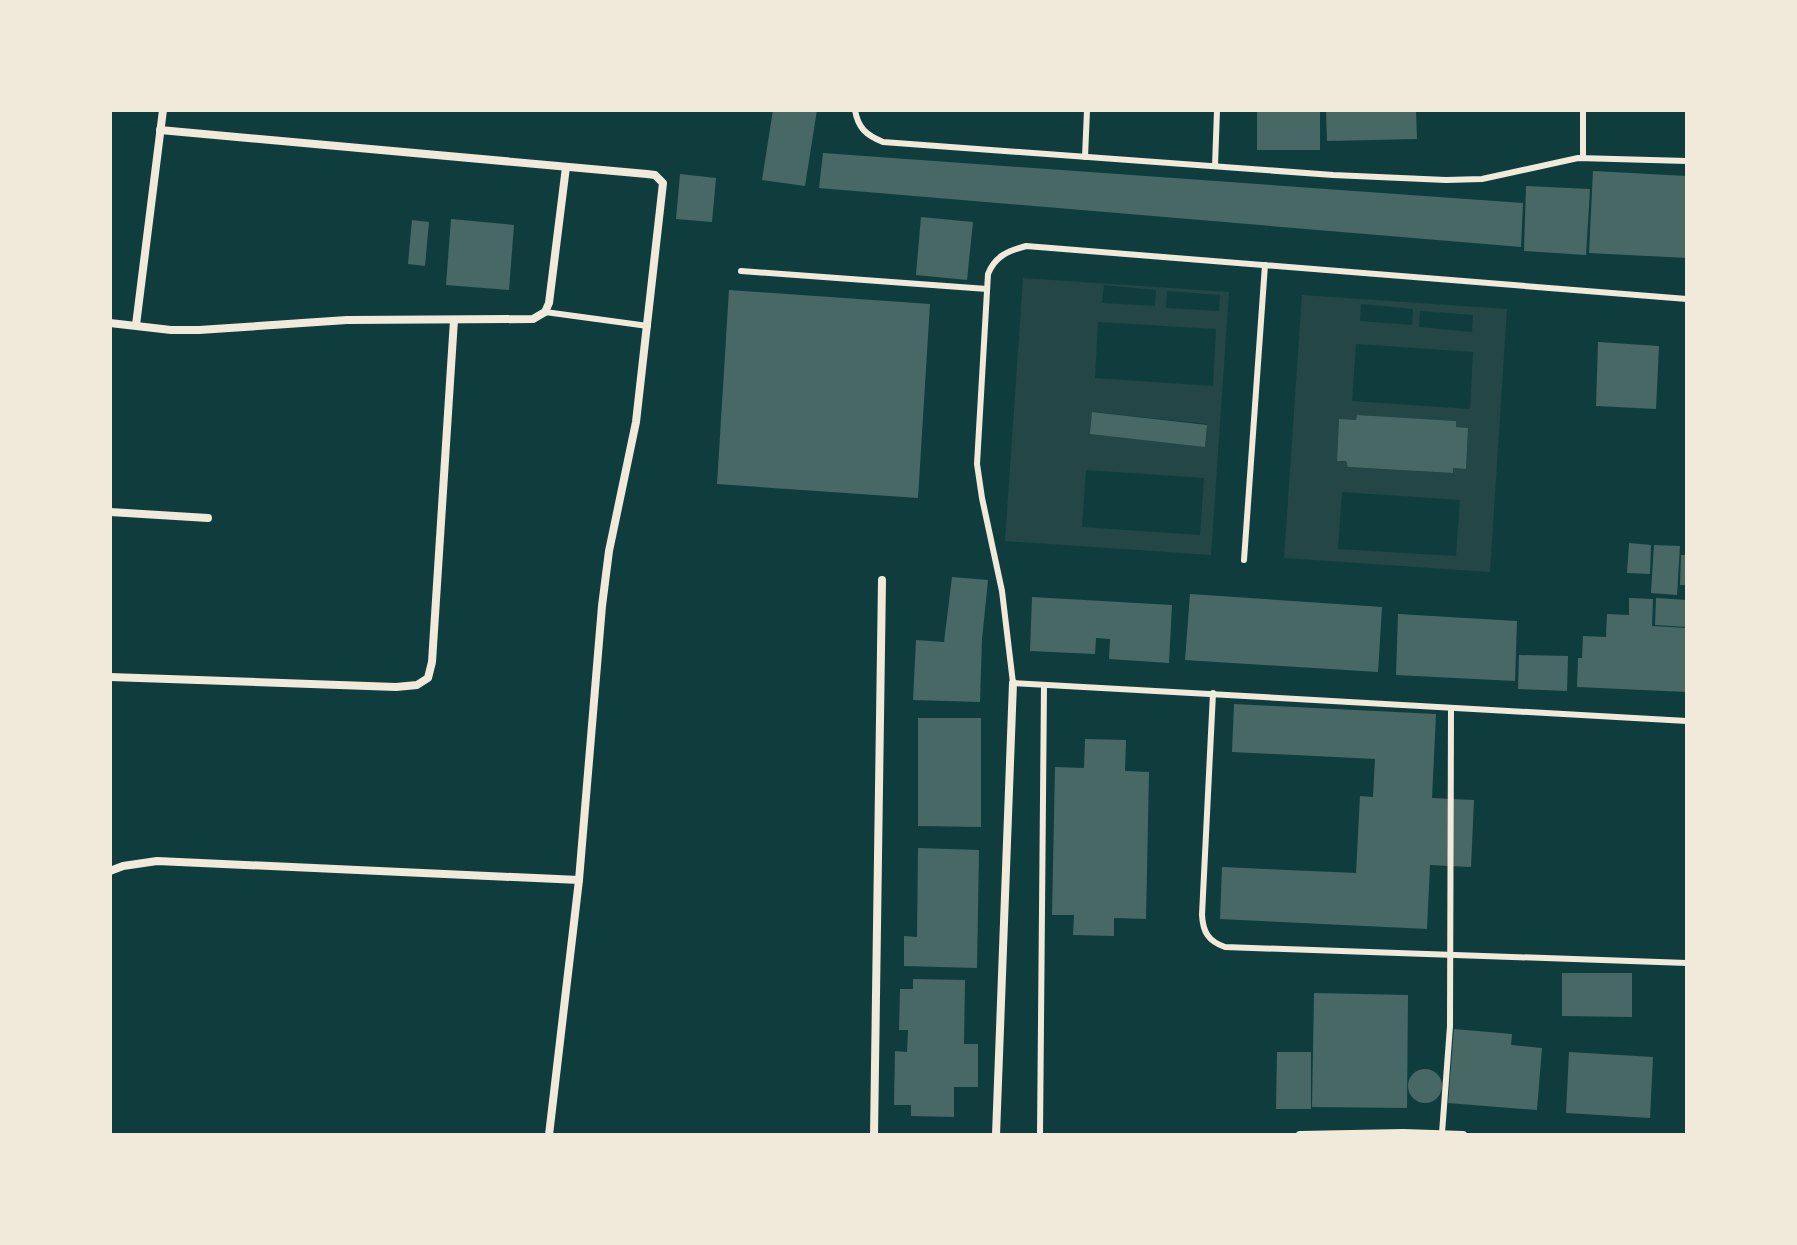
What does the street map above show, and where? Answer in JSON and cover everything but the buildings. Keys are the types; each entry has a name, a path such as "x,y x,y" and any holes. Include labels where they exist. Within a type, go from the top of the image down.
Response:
{"street":[{"path":"136,325 163,110"},
{"path":"160,130 655,175 663,183 636,422 609,551 602,606 579,880 549,1135"},
{"path":"110,323 199,330 347,320 533,319 545,312 551,290 566,167"},
{"path":"110,677 396,687 423,682 428,678 432,662 454,320"},
{"path":"110,512 208,518"},
{"path":"874,1135 882,580"},
{"path":"996,1135 1013,683"},
{"path":"110,871 136,863 157,861 579,880"},
{"path":"1300,1135 1463,1135"}],"lane":[{"path":"855,110 862,129 883,142 1333,175 1470,180 1583,158 1687,161"},
{"path":"1085,157 1087,110"},
{"path":"1215,166 1217,110"},
{"path":"1583,110 1583,158"},
{"path":"1687,299 1026,246 1001,255 993,263 987,289 977,464 1002,591 1013,683 1687,721"},
{"path":"1244,560 1265,265"},
{"path":"741,271 987,289"},
{"path":"545,312 648,326"},
{"path":"1040,1135 1044,685"},
{"path":"1213,693 1202,915 1203,926 1213,942 1225,947 1687,963"},
{"path":"1442,1133 1450,1026 1451,709"}],"shaded area":[{"path":"1023,278 1229,292 1211,555 1005,541","holes":["1104,285 1156,290 1155,306 1102,303","1167,291 1220,295 1219,311 1166,308","1098,322 1216,329 1213,386 1095,378","1093,412 1207,424 1205,446 1091,434","1086,470 1204,478 1200,535 1082,527"]},
{"path":"1302,295 1507,309 1490,572 1284,558","holes":["1361,304 1413,309 1412,325 1360,321","1420,311 1473,315 1472,332 1419,327","1356,344 1473,352 1470,409 1352,401","1357,415 1456,421 1456,427 1468,428 1466,469 1453,468 1452,473 1348,467 1346,461 1337,460 1339,420 1356,420","1342,492 1460,500 1456,556 1338,549"]}]}
